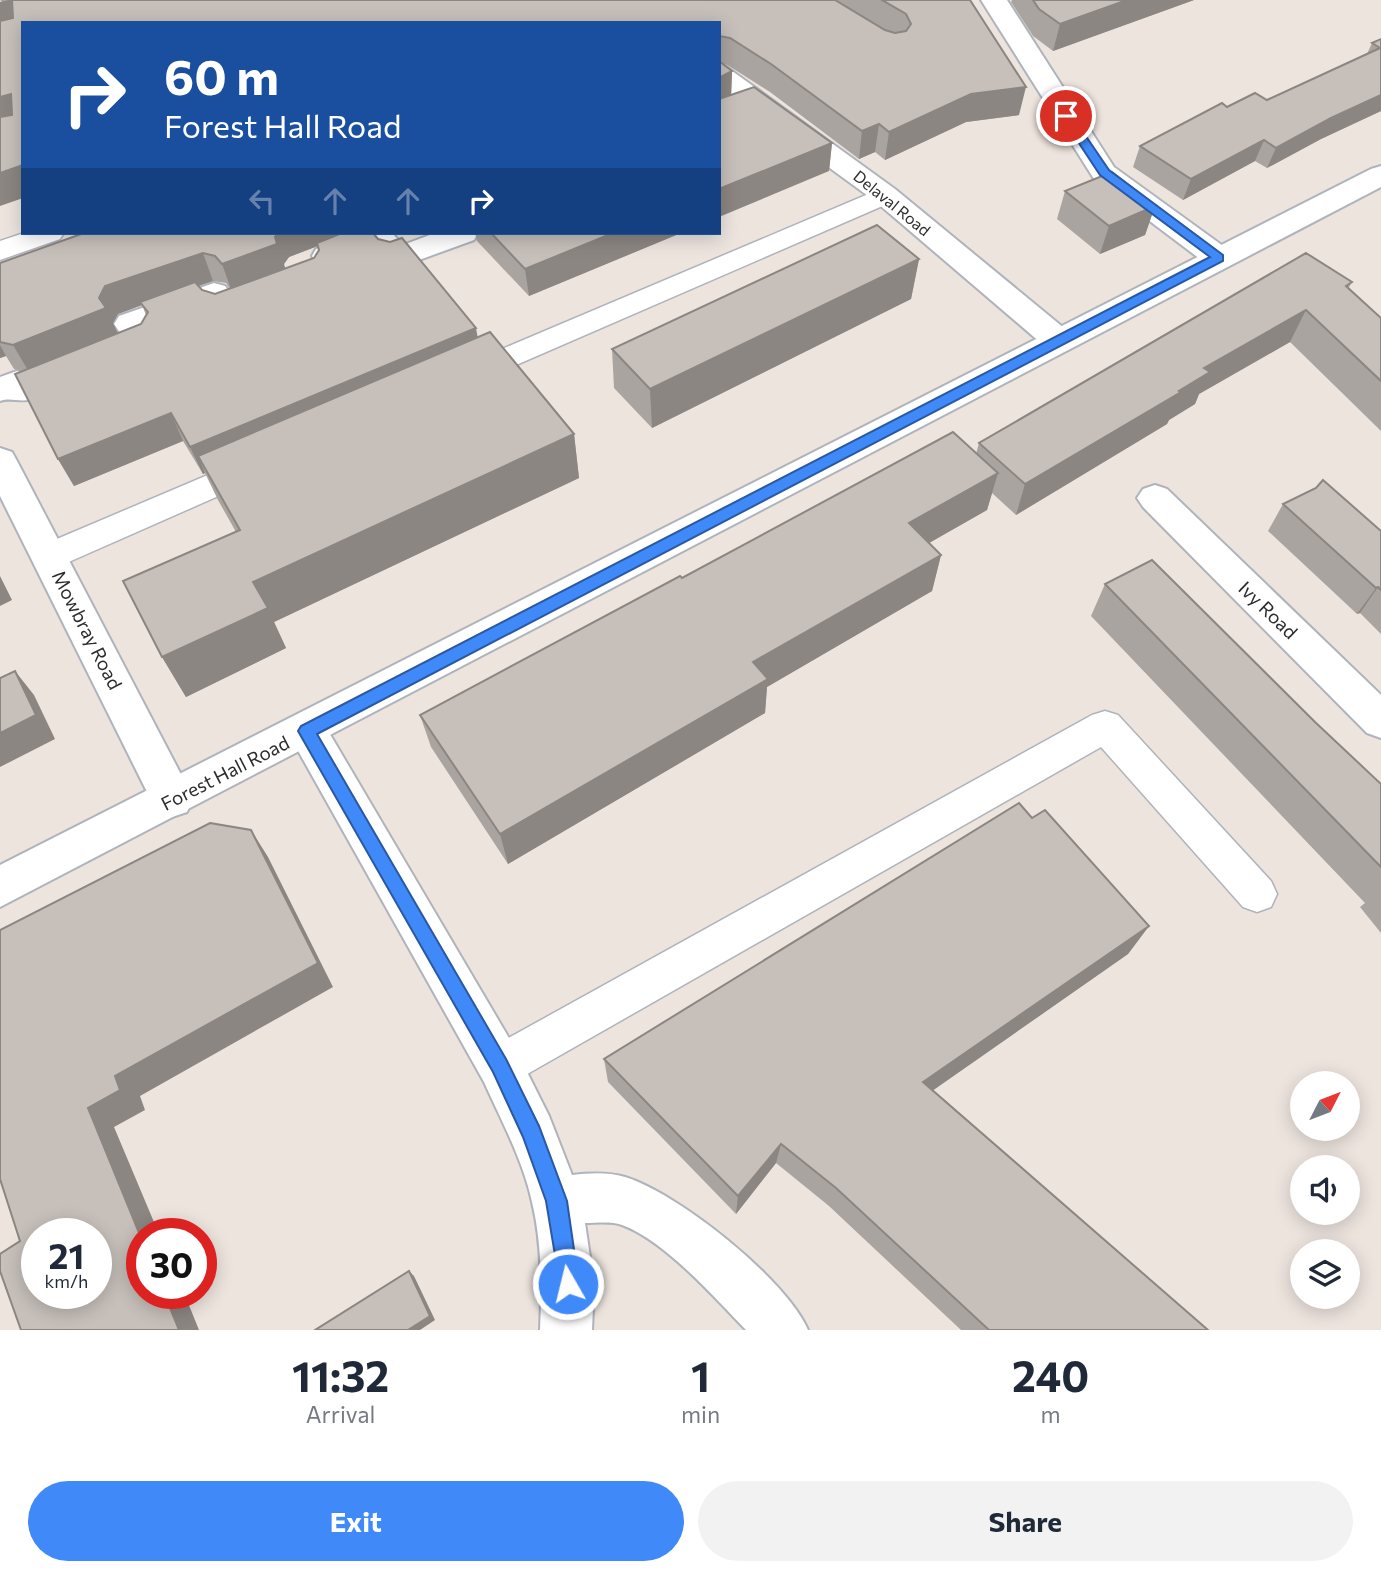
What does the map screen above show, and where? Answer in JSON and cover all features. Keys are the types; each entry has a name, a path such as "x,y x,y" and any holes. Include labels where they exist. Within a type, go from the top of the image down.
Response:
{"street":[{"path":"994,0 1104,173 1219,258"},
{"name":"Delaval Road","path":"721,75 885,195 1059,341"},
{"path":"729,113 758,100"},
{"name":"Forest Hall Road","path":"0,887 1381,175"},
{"path":"0,389 17,383 21,391 142,342 130,324 214,293 225,309 298,282 301,266 379,236 397,258 458,235"},
{"name":"Mowbray Road","path":"0,461 172,799"},
{"name":"Ivy Road","path":"1155,498 1381,722"},
{"path":"307,731 500,1066 532,1133 556,1201 568,1284 566,1330"},
{"path":"556,1201 597,1198 631,1203 675,1230 782,1330"}],"lane":[{"path":"448,384 885,195"},
{"path":"0,251 44,235"},
{"path":"50,556 281,456"},
{"path":"500,1066 1105,726 1257,894"}],"building":[{"path":"12,0 835,0 885,30 895,33 906,31 911,24 906,14 882,0 970,0 1026,87 971,94 889,132 879,124 862,131 771,64 730,38 721,36 721,21 21,21 21,166 0,173 0,117 12,115 11,94 0,97 0,21 13,18"},
{"path":"1033,0 1127,0 1060,24 1039,9"},
{"path":"1381,39 1381,95 1276,148 1264,140 1191,179 1140,146 1222,103 1227,107 1255,93 1267,100 1380,48 1372,43"},
{"path":"721,63 732,71 721,77"},
{"path":"754,87 832,143 721,188 721,98"},
{"path":"1112,172 1155,206 1109,226 1065,191"},
{"path":"877,225 919,259 650,389 612,349"},
{"path":"78,235 276,235 277,244 222,264 215,256 203,253 105,286 99,298 106,308 13,345 0,342 0,263"},
{"path":"337,235 375,235 378,239 390,242 402,238 476,328 190,447 171,413 58,459 15,374 141,324 148,312 140,302 195,282 202,290 215,294 314,258 319,250 317,243"},
{"path":"493,235 608,235 525,269"},
{"path":"1306,253 1352,282 1346,286 1381,318 1381,381 1306,310 1204,368 1210,372 1179,391 1181,392 1025,484 979,443"},
{"path":"490,332 574,434 253,582 268,608 162,657 123,581 240,530 198,456"},
{"path":"953,432 998,473 909,523 941,555 753,662 768,679 500,834 420,715"},
{"path":"1323,480 1381,531 1381,590 1283,504 1316,488"},
{"path":"1152,560 1381,784 1381,867 1105,584"},
{"path":"15,671 36,715 0,733 0,678"},
{"path":"1019,803 1032,818 1045,810 1149,926 923,1082 1208,1330 989,1330 836,1188 781,1144 738,1196 604,1059"},
{"path":"210,823 251,830 318,963 115,1076 120,1090 88,1108 133,1218 126,1218 126,1309 170,1309 179,1330 21,1330 0,1271 0,1254 20,1241 0,1179 0,930"},
{"path":"409,1271 430,1316 408,1330 315,1330"}],"route":[{"path":"568,1284 556,1201 532,1133 500,1066 307,731 1219,258 1104,173 1066,116"}]}
